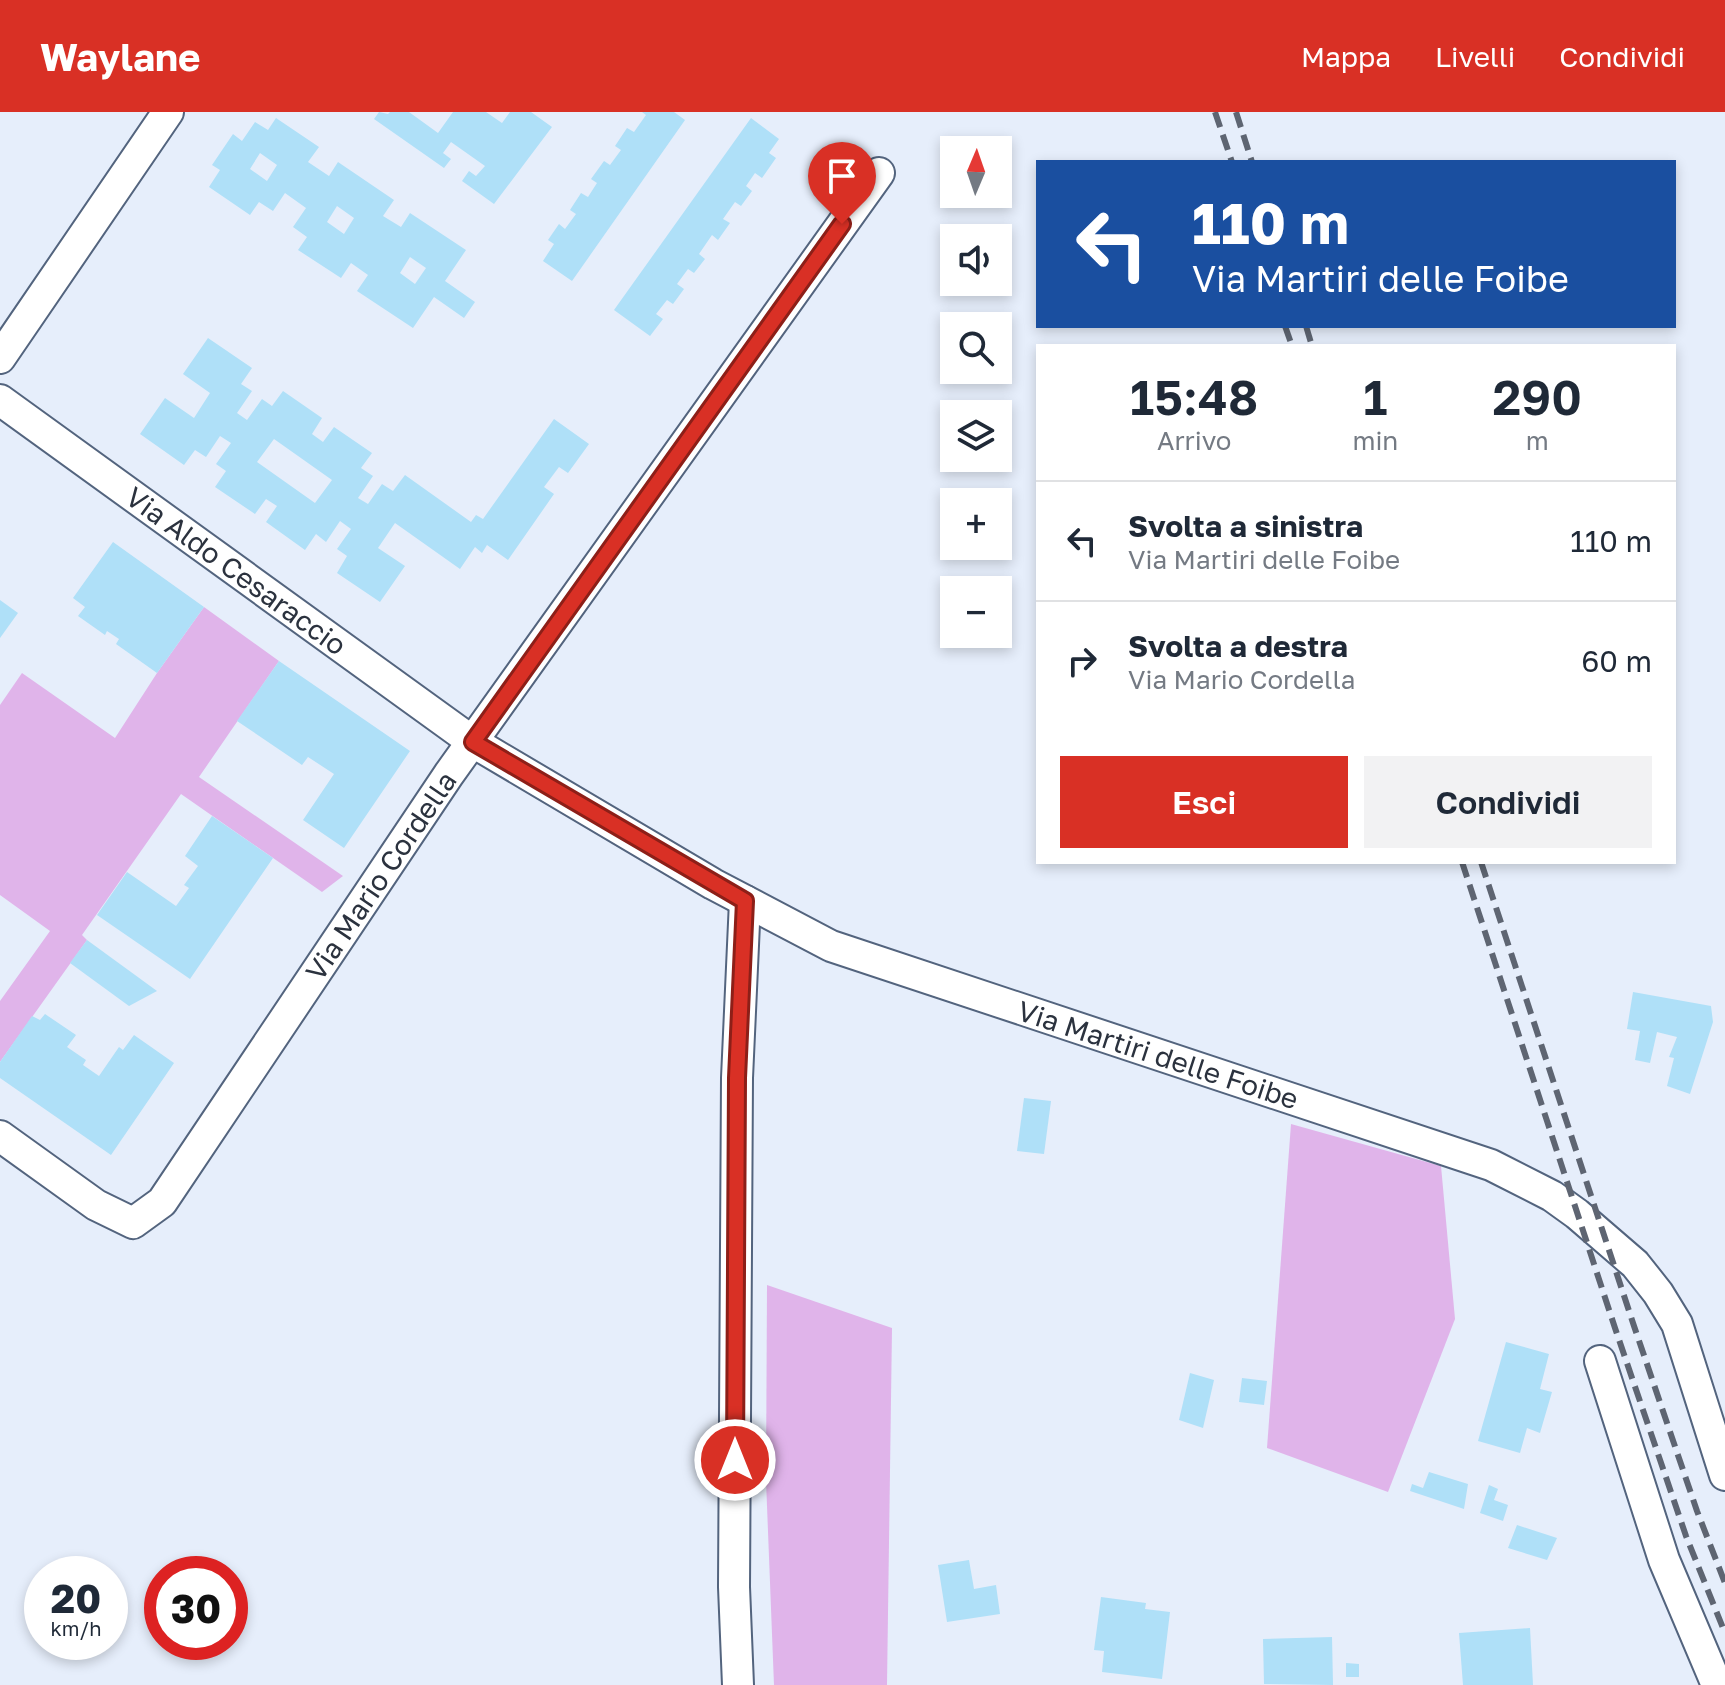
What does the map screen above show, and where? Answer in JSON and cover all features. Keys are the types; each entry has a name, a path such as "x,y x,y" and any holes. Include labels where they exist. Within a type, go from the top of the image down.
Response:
{"street":[{"path":"0,358 168,112"},
{"name":"Via Mario Cordella","path":"0,1136 96,1205 133,1223 162,1202 473,742 879,173"},
{"name":"Via Aldo Cesaraccio","path":"0,400 473,742"},
{"name":"Via Martiri delle Foibe","path":"473,742 745,901 831,946 1491,1165 1552,1196 1635,1264 1677,1324 1725,1475"},
{"path":"738,1685 734,1587 737,1078 745,901"},
{"path":"1600,1361 1664,1560 1717,1685"}],"shaded area":[{"path":"204,607 279,661 199,777 343,876 322,892 181,794 82,935 87,940 0,1062 0,1001 50,931 0,895 0,705 22,673 115,738"},
{"path":"1291,1124 1441,1166 1455,1319 1388,1492 1267,1448"},
{"path":"767,1285 892,1328 887,1685 774,1685 766,1480"}],"building":[{"path":"379,112 409,112 438,133 453,112 486,112 502,123 510,112 531,112 552,127 494,204 462,181 469,171 476,176 485,166 451,142 443,153 451,159 444,168 374,119"},
{"path":"642,112 674,112 685,120 572,281 543,261 554,244 548,240 559,224 565,229 576,214 570,210 581,193 588,197 597,183 591,179 604,161 610,165 621,150 615,146 627,128 634,132 646,115"},
{"path":"276,118 319,147 308,162 329,176 338,162 394,200 383,216 401,227 410,213 466,250 445,281 475,302 464,318 434,297 413,328 357,291 368,275 351,263 341,278 298,250 307,237 293,227 306,208 285,193 273,211 259,202 250,215 209,187 220,170 212,165 233,134 242,141 255,122 268,130","holes":["260,153 277,165 267,181 250,169","337,206 354,218 344,234 327,222","410,257 426,268 415,284 400,273"]},
{"path":"751,118 779,139 769,153 776,158 762,178 755,173 746,186 752,191 741,206 735,202 723,219 730,223 718,240 712,235 699,254 705,259 694,273 688,269 677,284 684,289 673,304 667,300 656,314 663,319 650,336 614,310"},
{"path":"208,338 252,368 241,384 252,391 237,413 247,420 262,399 272,406 283,391 322,418 312,434 323,442 334,427 372,453 361,468 373,476 358,498 368,504 382,484 393,491 405,475 471,522 476,515 483,519 554,419 589,444 568,473 559,467 544,487 554,494 508,560 487,545 482,553 475,547 460,569 395,523 378,548 405,566 380,602 337,573 347,556 337,549 351,529 340,521 326,542 316,534 305,550 266,522 277,506 266,499 255,514 215,487 226,471 216,464 231,443 220,436 206,457 195,450 184,465 140,434 165,398 194,418 210,393 183,374","holes":["274,439 332,480 315,503 257,462"]},
{"path":"113,542 204,607 157,673 116,644 119,639 107,631 105,635 78,616 85,607 73,598"},
{"path":"0,600 18,613 0,638"},
{"path":"279,661 410,751 344,848 303,820 334,774 308,757 302,765 237,721"},
{"path":"212,816 273,858 190,979 97,915 127,872 176,906 189,888 184,885 198,866 185,856"},
{"path":"87,940 157,991 129,1006 70,963"},
{"path":"1633,992 1711,1006 1713,1022 1690,1094 1667,1086 1674,1058 1669,1057 1677,1037 1657,1032 1650,1063 1635,1060 1640,1031 1627,1029"},
{"path":"45,1014 76,1035 67,1047 86,1060 83,1065 99,1076 119,1047 123,1050 134,1035 174,1063 111,1155 0,1078 0,1062 32,1016 40,1020"},
{"path":"1024,1098 1051,1101 1044,1154 1017,1151"},
{"path":"1506,1342 1549,1354 1540,1389 1552,1392 1540,1433 1527,1428 1520,1453 1478,1441"},
{"path":"1190,1373 1214,1380 1203,1428 1179,1420"},
{"path":"1242,1378 1267,1381 1264,1405 1239,1402"},
{"path":"1429,1472 1468,1484 1464,1509 1410,1491 1412,1484 1423,1488"},
{"path":"1489,1485 1498,1489 1494,1500 1508,1505 1503,1521 1480,1513"},
{"path":"1517,1525 1557,1538 1547,1560 1508,1548"},
{"path":"969,1560 974,1589 996,1585 1000,1614 947,1622 938,1565"},
{"path":"1101,1597 1146,1603 1145,1609 1170,1612 1162,1679 1102,1672 1104,1651 1094,1650"},
{"path":"1530,1628 1533,1685 1463,1685 1459,1633"},
{"path":"1332,1637 1333,1685 1264,1684 1263,1639"},
{"path":"1346,1663 1359,1664 1359,1677 1346,1677"}],"railway":[{"path":"1215,112 1231,160"},
{"path":"1236,112 1251,160"},
{"path":"1286,328 1291,344"},
{"path":"1307,328 1311,344"},
{"path":"1463,864 1615,1328 1686,1536 1725,1633"},
{"path":"1482,864 1634,1326 1725,1583"}],"route":[{"path":"735,1460 737,1078 745,901 473,742 842,224"}]}
